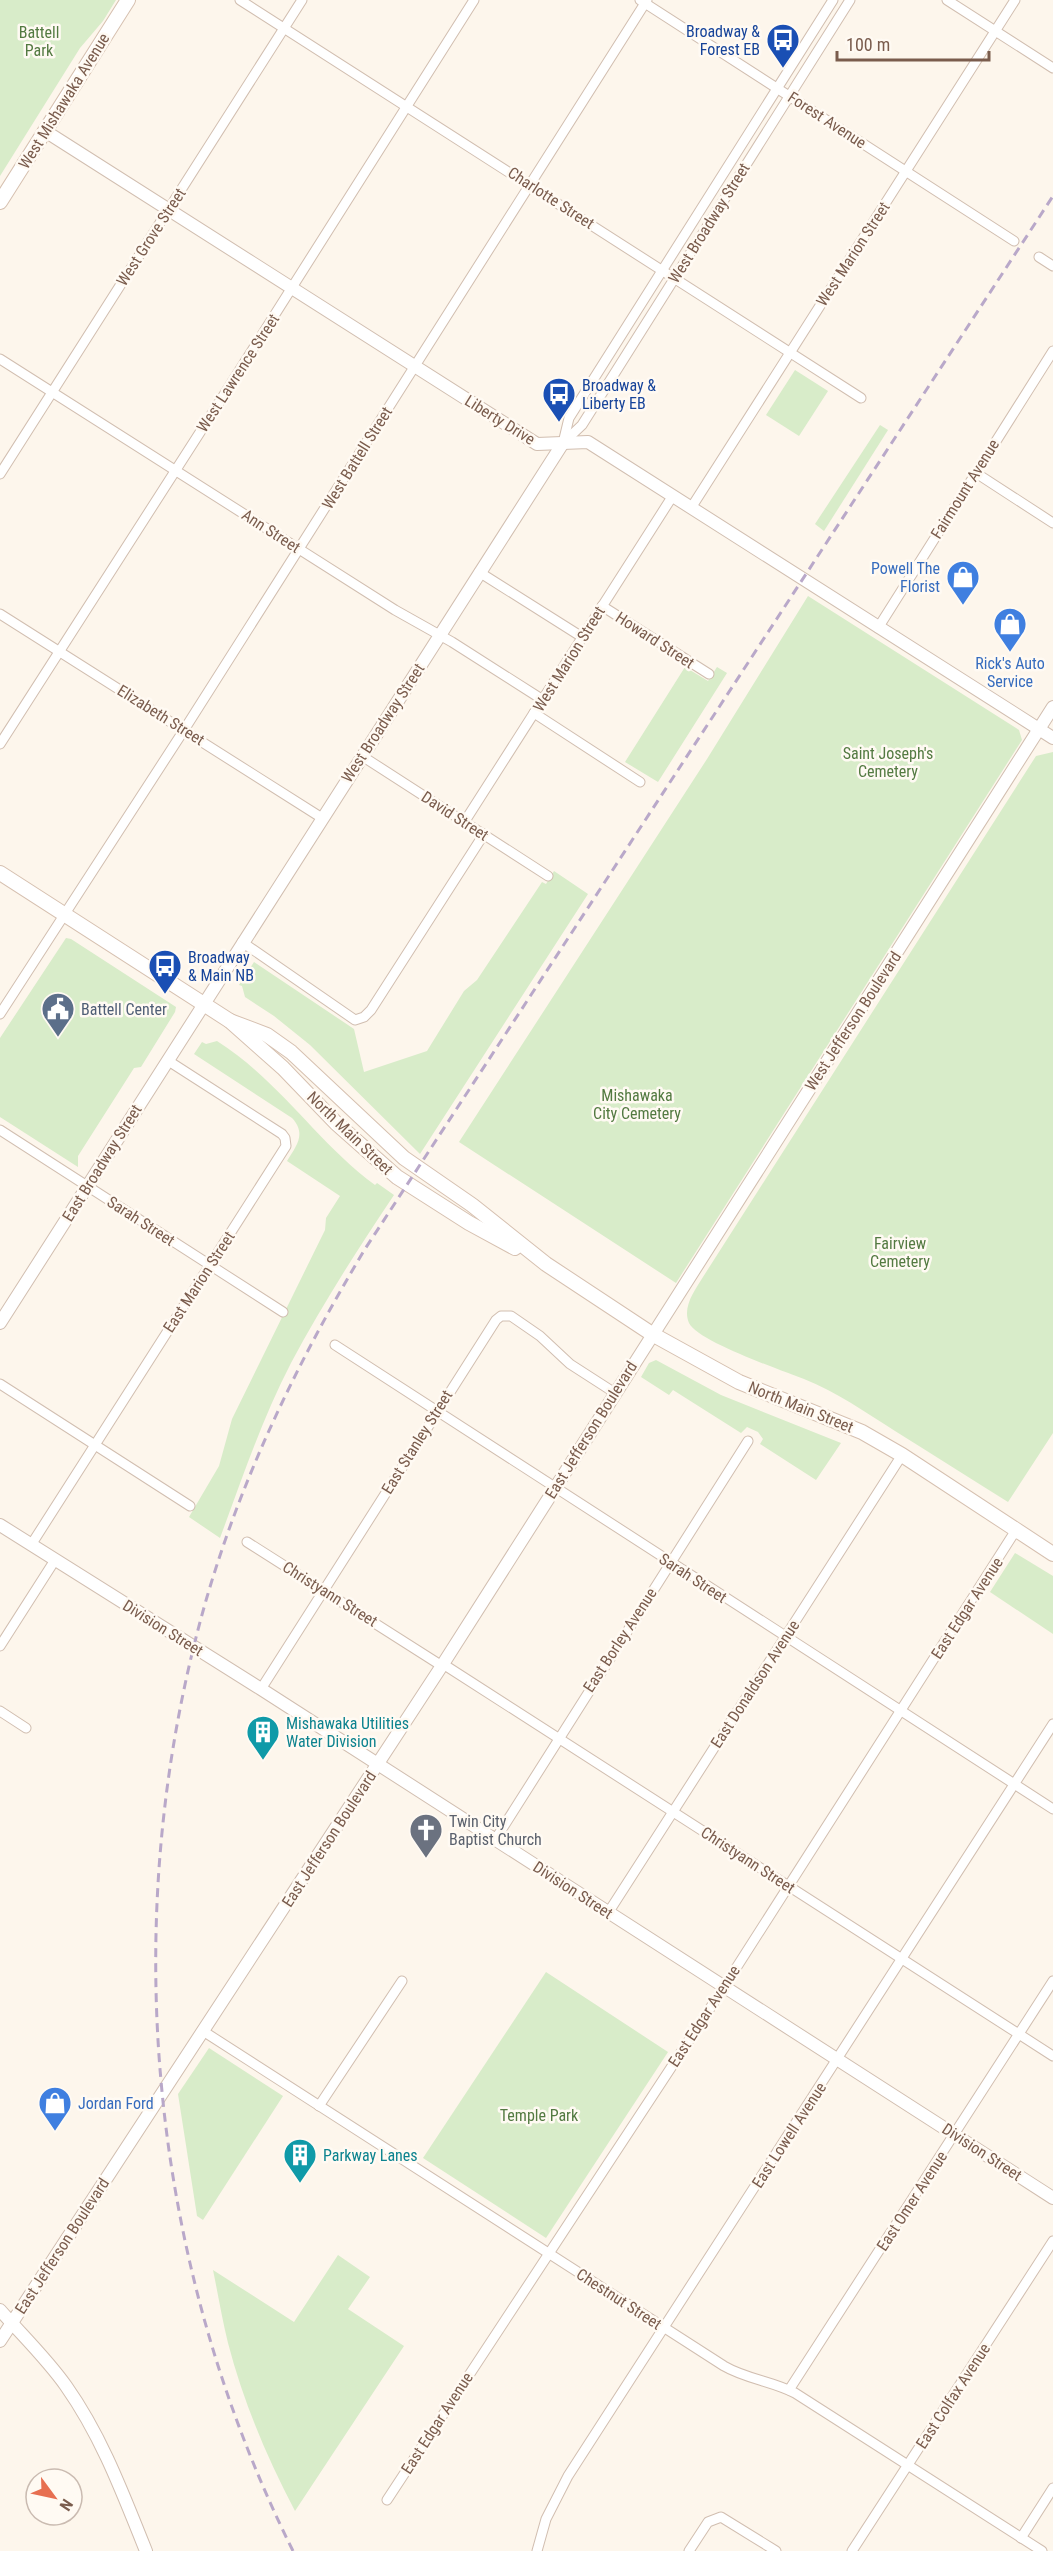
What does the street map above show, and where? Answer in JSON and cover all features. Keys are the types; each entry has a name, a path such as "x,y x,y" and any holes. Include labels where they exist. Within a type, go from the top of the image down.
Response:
{"main road":[{"name":"West Mishawaka Avenue","path":"0,202 128,0"},
{"name":"North Main Street","path":"0,873 230,1020 283,1068 352,1138 397,1177 469,1223 546,1264"},
{"name":"North Main Street","path":"230,1020 267,1035 291,1052 404,1158 472,1205 546,1264 652,1334 739,1382 862,1432 902,1455 1053,1554"}],"street":[{"name":"Charlotte Street","path":"240,0 861,398"},
{"name":"West Grove Street","path":"0,474 302,0"},
{"name":"West Lawrence Street","path":"0,744 474,0"},
{"name":"West Broadway Street","path":"563,443 569,418 833,0"},
{"name":"West Broadway Street","path":"203,1003 478,572 563,443 582,425 850,0"},
{"path":"947,0 1053,68"},
{"name":"West Marion Street","path":"691,508 1015,0"},
{"name":"Forest Avenue","path":"644,1 1014,241"},
{"name":"West Battell Street","path":"0,1014 184,730 644,1"},
{"name":"Liberty Drive","path":"45,131 537,444 588,442 1053,738"},
{"path":"1039,257 1053,266"},
{"name":"Fairmount Avenue","path":"878,628 1053,351"},
{"name":"Ann Street","path":"0,359 299,549 543,700"},
{"path":"975,473 1053,523"},
{"name":"West Marion Street","path":"465,821 672,496"},
{"path":"478,572 582,637"},
{"name":"Howard Street","path":"602,606 709,674"},
{"name":"Elizabeth Street","path":"0,614 322,818"},
{"name":"West Jefferson Boulevard","path":"652,1334 1053,707"},
{"path":"534,713 640,782"},
{"name":"David Street","path":"362,756 548,876"},
{"path":"242,942 308,985 347,1015 356,1020 364,1017 382,993 484,834"},
{"name":"East Broadway Street","path":"0,1323 203,1003"},
{"name":"East Marion Street","path":"31,1545 286,1142 282,1134 167,1060"},
{"name":"Sarah Street","path":"0,1130 283,1312"},
{"name":"East Stanley Street","path":"261,1689 496,1320 501,1316 511,1316 540,1336 570,1364 615,1393"},
{"name":"East Jefferson Boulevard","path":"0,2341 378,1764 652,1334"},
{"name":"Sarah Street","path":"335,1345 1053,1809"},
{"path":"0,1384 190,1506"},
{"name":"East Borley Avenue","path":"495,1840 558,1737 748,1441"},
{"name":"East Donaldson Avenue","path":"608,1913 902,1455"},
{"name":"Division Street","path":"0,1525 261,1689 1053,2198"},
{"name":"East Edgar Avenue","path":"387,2500 724,1987 1016,1530"},
{"name":"Christyann Street","path":"248,1542 558,1737 1053,2056"},
{"path":"0,1647 55,1560"},
{"path":"0,1711 26,1728"},
{"name":"East Lowell Avenue","path":"537,2551 546,2519 563,2484 1053,1724"},
{"path":"319,2106 402,1981"},
{"name":"East Omer Avenue","path":"789,2390 1053,1981"},
{"name":"Chestnut Street","path":"203,2031 736,2374 789,2390 1042,2551"},
{"name":"East Colfax Avenue","path":"852,2551 1053,2241"},
{"path":"0,2310 67,2387 92,2428 116,2475 146,2551"},
{"path":"1021,2538 1053,2488"},
{"path":"689,2550 716,2513 776,2551"}],"green space":[{"name":"Battell Park","path":"0,0 116,0 103,21 80,48 0,176"},
{"path":"795,370 828,391 799,436 766,415"},
{"path":"880,425 888,430 824,531 815,524"},
{"name":"Mishawaka City Cemetery","path":"808,596 1019,730 1022,740 676,1283 459,1142 707,759"},
{"path":"685,667 708,681 717,667 727,673 658,782 625,762"},
{"name":"Fairview Cemetery","path":"1053,752 1053,1433 1008,1502 839,1396 816,1384 723,1347 707,1338 689,1323 687,1311 690,1299 700,1282 1036,756"},
{"path":"554,871 588,894 420,1154 310,1045 274,1016 245,997 242,986 239,985 254,962 354,1029 364,1072 427,1051 464,991 477,980 542,882 546,884"},
{"path":"66,938 71,939 176,1007 141,1067 134,1068 78,1156 78,1167 0,1117 0,1038"},
{"path":"217,1041 260,1074 354,1168 375,1185 377,1183 394,1195 340,1278 291,1363 244,1471 220,1538 189,1517 219,1466 232,1419 325,1230 326,1218 340,1196 287,1161 299,1140 299,1129 292,1118 194,1054 202,1042 206,1044"},
{"path":"656,1360 721,1395 841,1443 816,1480 760,1444 763,1439 758,1432 747,1427 741,1433 673,1390 669,1395 641,1377 649,1363"},
{"path":"1015,1553 1053,1576 1053,1634 990,1592"},
{"name":"Temple Park","path":"546,1972 668,2052 546,2238 423,2158"},
{"path":"209,2048 283,2096 203,2220 197,2216 178,2094"},
{"path":"338,2255 370,2277 348,2309 404,2346 295,2511 265,2450 248,2408 228,2343 213,2270 294,2322"}],"railway":[{"path":"293,2551 244,2439 205,2323 178,2203 161,2082 156,1960 162,1838 179,1716 207,1597 221,1551 255,1462 295,1375 365,1249 1053,196"}],"place":[{"name":"Broadway & Forest EB","path":"783,69"},
{"name":"Broadway & Liberty EB","path":"559,423"},
{"name":"Powell The Florist","path":"963,606"},
{"name":"Rick's Auto Service","path":"1010,653"},
{"name":"Broadway & Main NB","path":"165,995"},
{"name":"Battell Center","path":"58,1038"},
{"name":"Mishawaka Utilities Water Division","path":"263,1761"},
{"name":"Twin City Baptist Church","path":"426,1859"},
{"name":"Jordan Ford","path":"55,2132"},
{"name":"Parkway Lanes","path":"300,2184"}],"park label":[{"name":"Saint Joseph's Cemetery","path":"888,762"}]}
